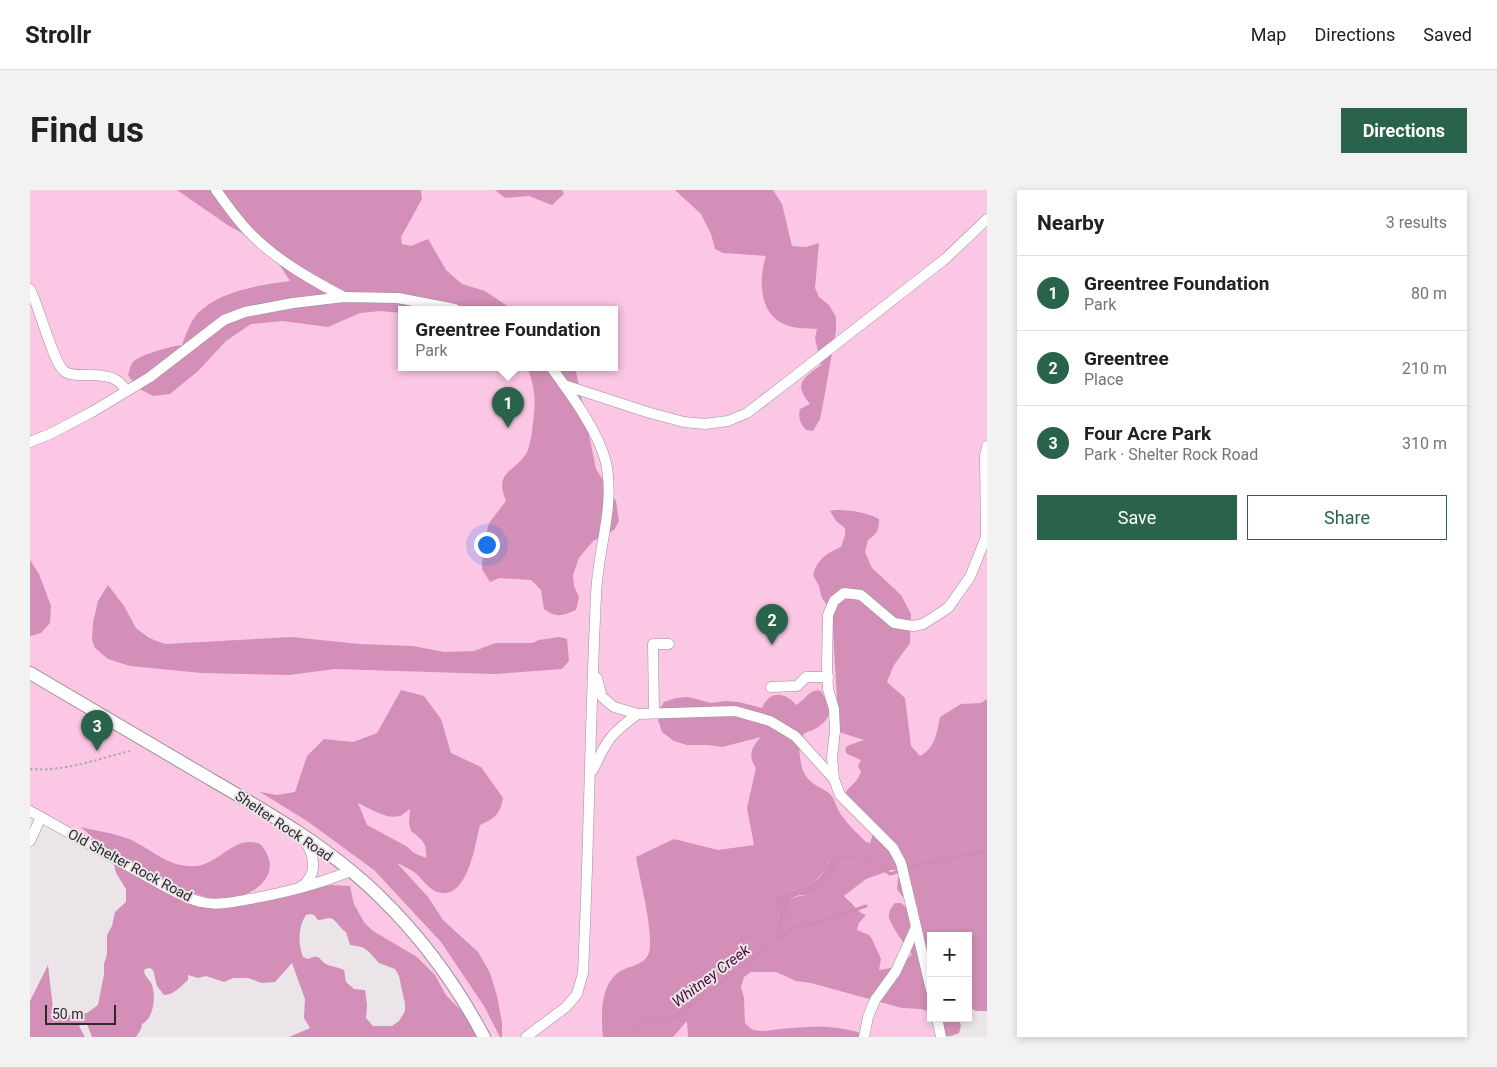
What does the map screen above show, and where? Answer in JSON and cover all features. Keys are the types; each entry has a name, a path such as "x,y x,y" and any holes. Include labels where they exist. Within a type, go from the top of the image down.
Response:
{"main road":[{"name":"Shelter Rock Road","path":"30,674 257,806 295,830 350,871 381,898 427,949 452,984 484,1037"}],"street":[{"path":"216,190 249,232 265,247 290,266 344,297"},
{"path":"564,385 684,422 705,424 728,421 747,413 945,259 985,225"},
{"path":"30,290 57,360 64,371 69,374 97,374 111,378 117,380 127,391"},
{"path":"30,442 50,434 92,412 127,391 150,377 224,320 245,312 293,303 344,297 398,298 439,306"},
{"path":"526,1037 566,1007 577,994 583,973 596,594 610,491 607,466 593,430 554,371"},
{"path":"928,977 901,863 893,848 840,795 834,779 832,758 835,731 834,709 828,689 828,615 834,601 844,593 861,595 894,623 913,626 923,624 948,608 970,577 986,538 985,456 987,446"},
{"path":"654,713 653,644 669,644"},
{"path":"594,665 602,697 614,707 638,714 735,711 770,721 794,736 834,779"},
{"path":"771,687 797,686 806,677 828,677"},
{"path":"590,776 605,744 620,727 638,714"},
{"name":"Old Shelter Rock Road","path":"30,811 162,885 195,900 218,903 291,892 350,871"},
{"path":"30,841 41,817"},
{"path":"291,892 309,879 314,863 308,847 295,830"},
{"path":"864,1037 868,1017 875,1000 896,971 916,927"},
{"path":"937,1022 941,1037"}],"path":[{"path":"30,769 66,766 130,751"}],"shaded area":[{"path":"30,190 987,190 987,997 972,949 972,932 927,932 927,1022 939,1022 942,1037 484,1037 482,1032 446,995 435,975 369,927 357,910 352,894 331,885 201,902 30,811"},
{"path":"177,190 421,190 422,199 401,237 402,244 411,246 428,239 446,270 462,284 485,291 508,306 398,306 398,313 381,311 360,313 328,327 282,321 251,324 226,341 198,371 170,394 153,396 138,388 128,375 135,360 156,351 182,345 188,328 198,313 217,299 241,290 290,281 268,247 229,226"},
{"path":"495,190 562,190 564,194 552,205 529,196 505,198"},
{"path":"675,190 773,190 782,204 792,246 806,247 819,243 815,288 819,297 829,305 836,317 836,331 820,419 813,431 806,430 801,423 799,415 800,409 810,404 802,391 802,382 821,365 815,338 817,329 789,326 772,315 763,297 762,276 766,256 723,253 715,249 711,234 701,214"},
{"path":"528,371 576,371 596,469 616,501 619,521 614,530 593,541 579,558 573,575 574,586 579,597 576,610 563,615 552,614 544,609 541,590 531,580 499,578 490,582 482,569 483,547 489,523 506,501 502,484 504,478 526,454 530,442 534,414 532,383"},
{"path":"830,511 858,512 879,519 877,531 868,540 865,552 872,568 901,595 911,614 910,643 894,665 887,682 905,698 911,746 920,756 925,753 932,744 940,717 961,704 981,703 987,699 987,1011 972,1009 972,932 927,932 927,1011 902,1008 811,983 796,981 776,972 751,972 744,977 741,987 744,998 745,1023 753,1030 826,1027 849,1030 869,1037 688,1037 687,1021 673,1037 603,1037 602,1011 608,985 619,972 639,964 645,959 650,947 649,922 636,857 674,839 718,850 754,845 747,808 756,768 751,755 755,744 761,737 722,747 687,745 674,741 662,732 658,720 658,711 664,702 688,697 711,703 739,702 762,708 765,702 773,696 783,695 796,705 813,691 821,691 829,707 829,712 826,720 821,725 805,733 800,741 799,751 803,771 811,781 831,795 845,820 866,842 870,843 873,834 847,798 846,791 857,780 861,772 858,766 861,760 847,754 845,750 847,746 864,740 839,732 832,615 822,598 819,586 813,575 823,557 841,547 845,528 836,521","holes":["828,862 840,862 826,882 816,890 790,900 790,891 814,882 822,874","891,870 901,872 898,878 897,889 902,896 917,905 917,918 912,919 907,912 907,908 901,903 895,903 890,910 889,918 899,937 912,954 898,965 879,970 881,959 872,939 869,935 857,930 859,923 866,915 861,913 844,896 866,879"]},
{"path":"30,560 39,574 51,606 50,623 41,633 30,636"},
{"path":"108,585 124,606 136,628 149,638 165,644 292,637 359,644 413,646 444,652 474,651 496,643 532,643 559,637 567,639 569,661 562,669 495,674 335,669 289,675 202,673 130,666 108,659 95,648 92,640 93,623 98,601"},
{"path":"401,690 424,696 441,719 451,753 481,767 503,798 496,815 480,825 472,857 463,880 448,893 437,892 430,888 414,872 397,863 428,897 443,920 478,952 490,973 497,996 502,1022 502,1037 500,1037 484,1006 441,942 374,870 307,821 260,792 277,795 295,792 307,756 324,739 353,742 377,733","holes":["358,803 378,813 395,817 410,809 409,823 411,831 423,842 426,849 426,858 367,825"]},
{"path":"81,827 129,839 168,861 185,866 195,866 211,861 240,844 248,842 257,843 262,846 270,863 266,878 254,890 238,897 230,899 211,898 156,881 192,899 201,901 231,902 331,885 350,886 354,904 364,922 373,931 417,957 435,975 446,995 482,1032 484,1037 289,1037 310,1028 304,1018 305,999 292,963 275,982 262,983 248,978 233,978 224,982 206,976 198,978 188,975 188,980 174,992 164,995 157,986 153,970 150,968 145,969 146,977 151,983 153,990 154,1001 149,1017 142,1024 136,1037 92,1037 87,1024 82,1023 79,1026 85,1037 30,1037 30,1001 48,965 53,1008 60,1016 87,1013 98,1005 107,954 107,935 112,926 115,912 126,902 126,889 116,873 112,856 115,858","holes":["306,915 314,915 318,920 332,919 346,932 350,945 362,947 379,963 395,969 399,976 405,1004 405,1011 399,1021 392,1026 373,1026 366,1018 365,990 354,989 346,982 344,970 328,965 318,957 308,959 303,957 300,947 301,925"]},
{"path":"838,856 841,857 840,862 825,884 814,893 793,897 782,916 775,904 777,896 803,887 818,879 831,859"},
{"path":"939,1022 960,1022 961,1027 959,1033 951,1036 934,1037 941,1030"}],"waterway":[{"name":"Whitney Creek","path":"872,861 890,874 926,863 987,851"},
{"name":"Whitney Creek","path":"838,858 843,856 854,857"},
{"name":"Whitney Creek","path":"777,940 797,926 817,923 866,906"},
{"name":"Whitney Creek","path":"632,1037 645,1021 664,1021 677,1016 777,940 783,913"}],"place":[{"name":"Greentree Foundation","path":"508,428"},
{"name":"Greentree","path":"772,645"},
{"name":"Four Acre Park","path":"97,751"}]}
